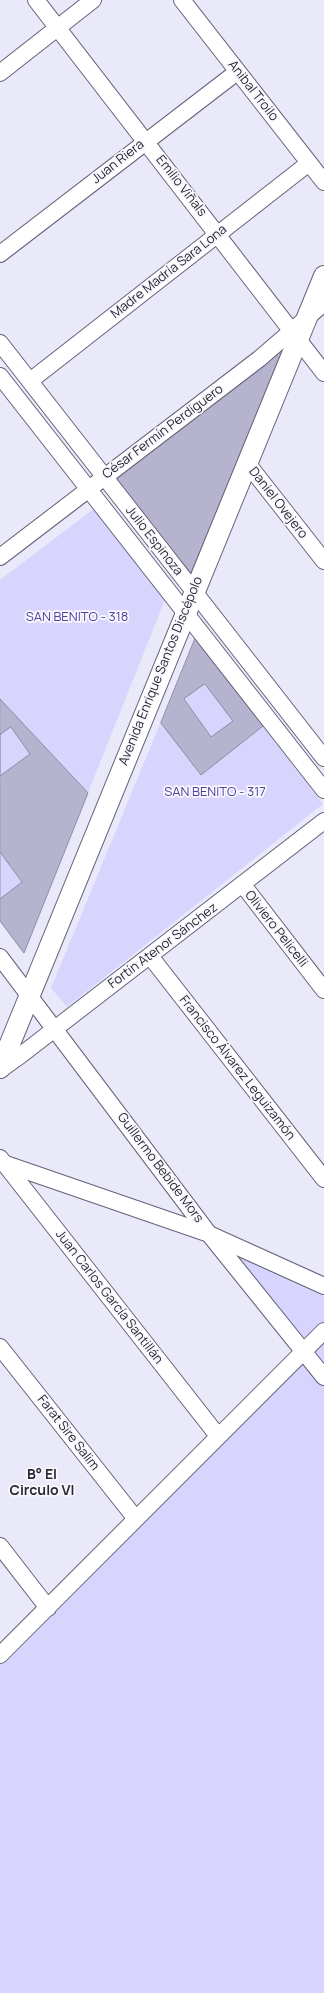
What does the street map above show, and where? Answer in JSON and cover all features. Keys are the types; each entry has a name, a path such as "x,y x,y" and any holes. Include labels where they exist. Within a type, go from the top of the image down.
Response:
{"main road":[{"name":"Avenida Enrique Santos Discépolo","path":"0,1069 29,994 193,592 247,464 294,336 317,309 324,276"}],"street":[{"name":"Emilio Viñals","path":"36,0 218,233 294,336 324,373"},
{"path":"0,73 93,0"},
{"name":"Anibal Troilo","path":"182,0 324,182"},
{"name":"Juan Riera","path":"0,254 237,72"},
{"name":"Madre Madría Sara Lona","path":"30,381 309,163"},
{"name":"César Fermín Perdiguero","path":"0,558 259,359 294,336"},
{"name":"Julio Espinoza","path":"0,343 324,758"},
{"name":"Julio Espinoza","path":"0,376 324,790"},
{"name":"Daniel Ovejero","path":"247,464 324,561"},
{"name":"Fortín Atenor Sánchez","path":"0,1069 243,886 324,821"},
{"name":"Oliviero Pelicelli","path":"243,886 324,990"},
{"name":"Francisco Álvarez Leguizamón","path":"150,956 324,1179"},
{"name":"Guillermo Bebide Mors","path":"0,957 210,1234 305,1351 324,1377"},
{"path":"3,1161 210,1234 324,1286"},
{"name":"Juan Carlos García Santillán","path":"3,1161 218,1436"},
{"path":"0,1655 324,1331"},
{"name":"Farat Sire Salim","path":"0,1347 136,1519"},
{"path":"0,1546 48,1608"}],"green space":[{"name":"SAN BENITO - 318","path":"95,508 166,597 24,953 0,921 0,580"},
{"name":"SAN BENITO - 317","path":"195,639 323,804 67,1007 51,988"},
{"path":"224,1244 324,1288 324,1325 305,1345"},
{"path":"324,1342 324,1993 0,1993 0,1664"}],"building":[{"path":"287,343 191,573 112,478"},
{"path":"195,639 263,726 201,775 161,723"},
{"path":"205,684 233,721 211,737 184,699"},
{"path":"0,699 88,793 24,953 0,921"},
{"path":"11,727 30,754 0,776 0,735"},
{"path":"0,852 22,882 0,899"}],"district":[{"name":"B° El Circulo VI","path":"42,1484"}]}
